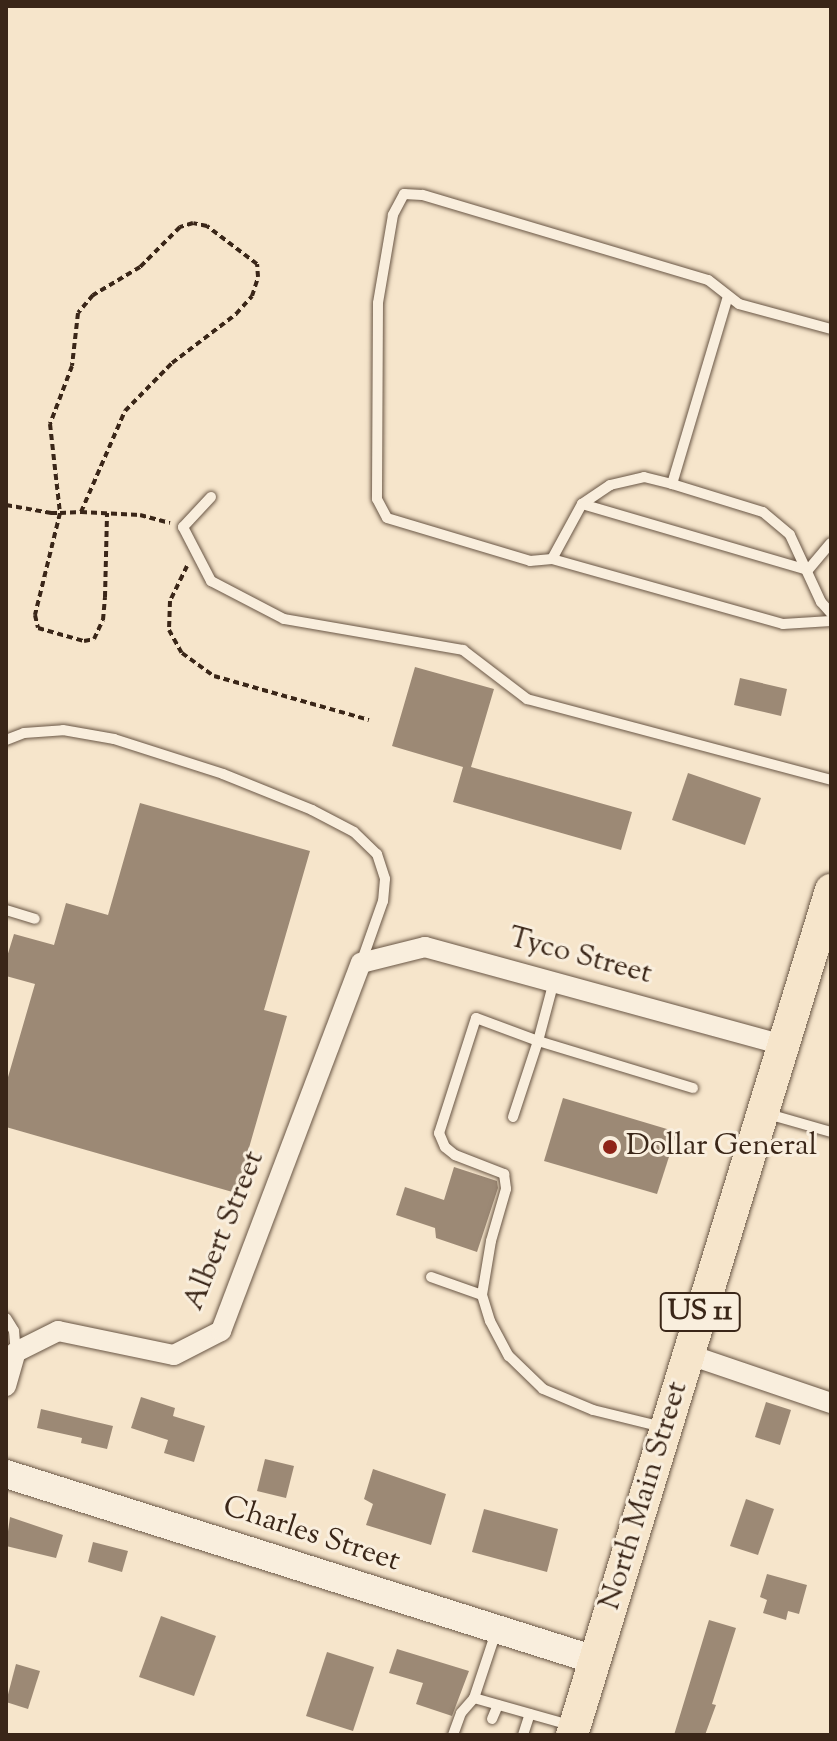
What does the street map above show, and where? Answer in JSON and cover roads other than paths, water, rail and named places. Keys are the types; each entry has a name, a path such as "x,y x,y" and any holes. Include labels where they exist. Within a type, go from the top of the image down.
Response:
{"main road":[{"name":"North Main Street","path":"573,1731 831,890"}],"street":[{"name":"Tyco Street","path":"361,963 425,947 783,1045"},
{"name":"Albert Street","path":"16,1352 58,1331 174,1355 221,1331 361,963"},
{"path":"6,1386 16,1352"},
{"path":"687,1354 831,1403"},
{"name":"Charles Street","path":"6,1474 595,1660"}],"lane":[{"path":"831,329 739,304 708,280 422,195 404,194 393,215 378,303 377,499 387,518 530,561 552,559 783,624 831,621"},
{"path":"672,484 728,296"},
{"path":"552,559 582,504 610,485 644,477 763,512 790,535 821,602 831,613"},
{"path":"211,497 183,527 211,581 284,619 463,650 527,699 831,780"},
{"path":"582,504 808,570"},
{"path":"808,570 831,543"},
{"path":"6,740 24,733 63,730 114,739 223,774 312,810 354,832 377,854 385,879 383,901 361,963"},
{"path":"6,910 35,919"},
{"path":"513,1117 554,981"},
{"path":"665,1428 593,1410 543,1389 509,1356 490,1321 482,1295 491,1241 506,1189 504,1174 455,1155 445,1147 439,1133 476,1018 538,1041 693,1088"},
{"path":"762,1112 831,1132"},
{"path":"431,1277 482,1295"},
{"path":"6,1318 14,1331 16,1352"},
{"path":"453,1735 461,1713 474,1698 496,1630"},
{"path":"474,1698 530,1714 573,1731"},
{"path":"492,1719 498,1705"},
{"path":"523,1735 530,1714"}],"place":[{"name":"Dollar General","path":"610,1147"}]}
